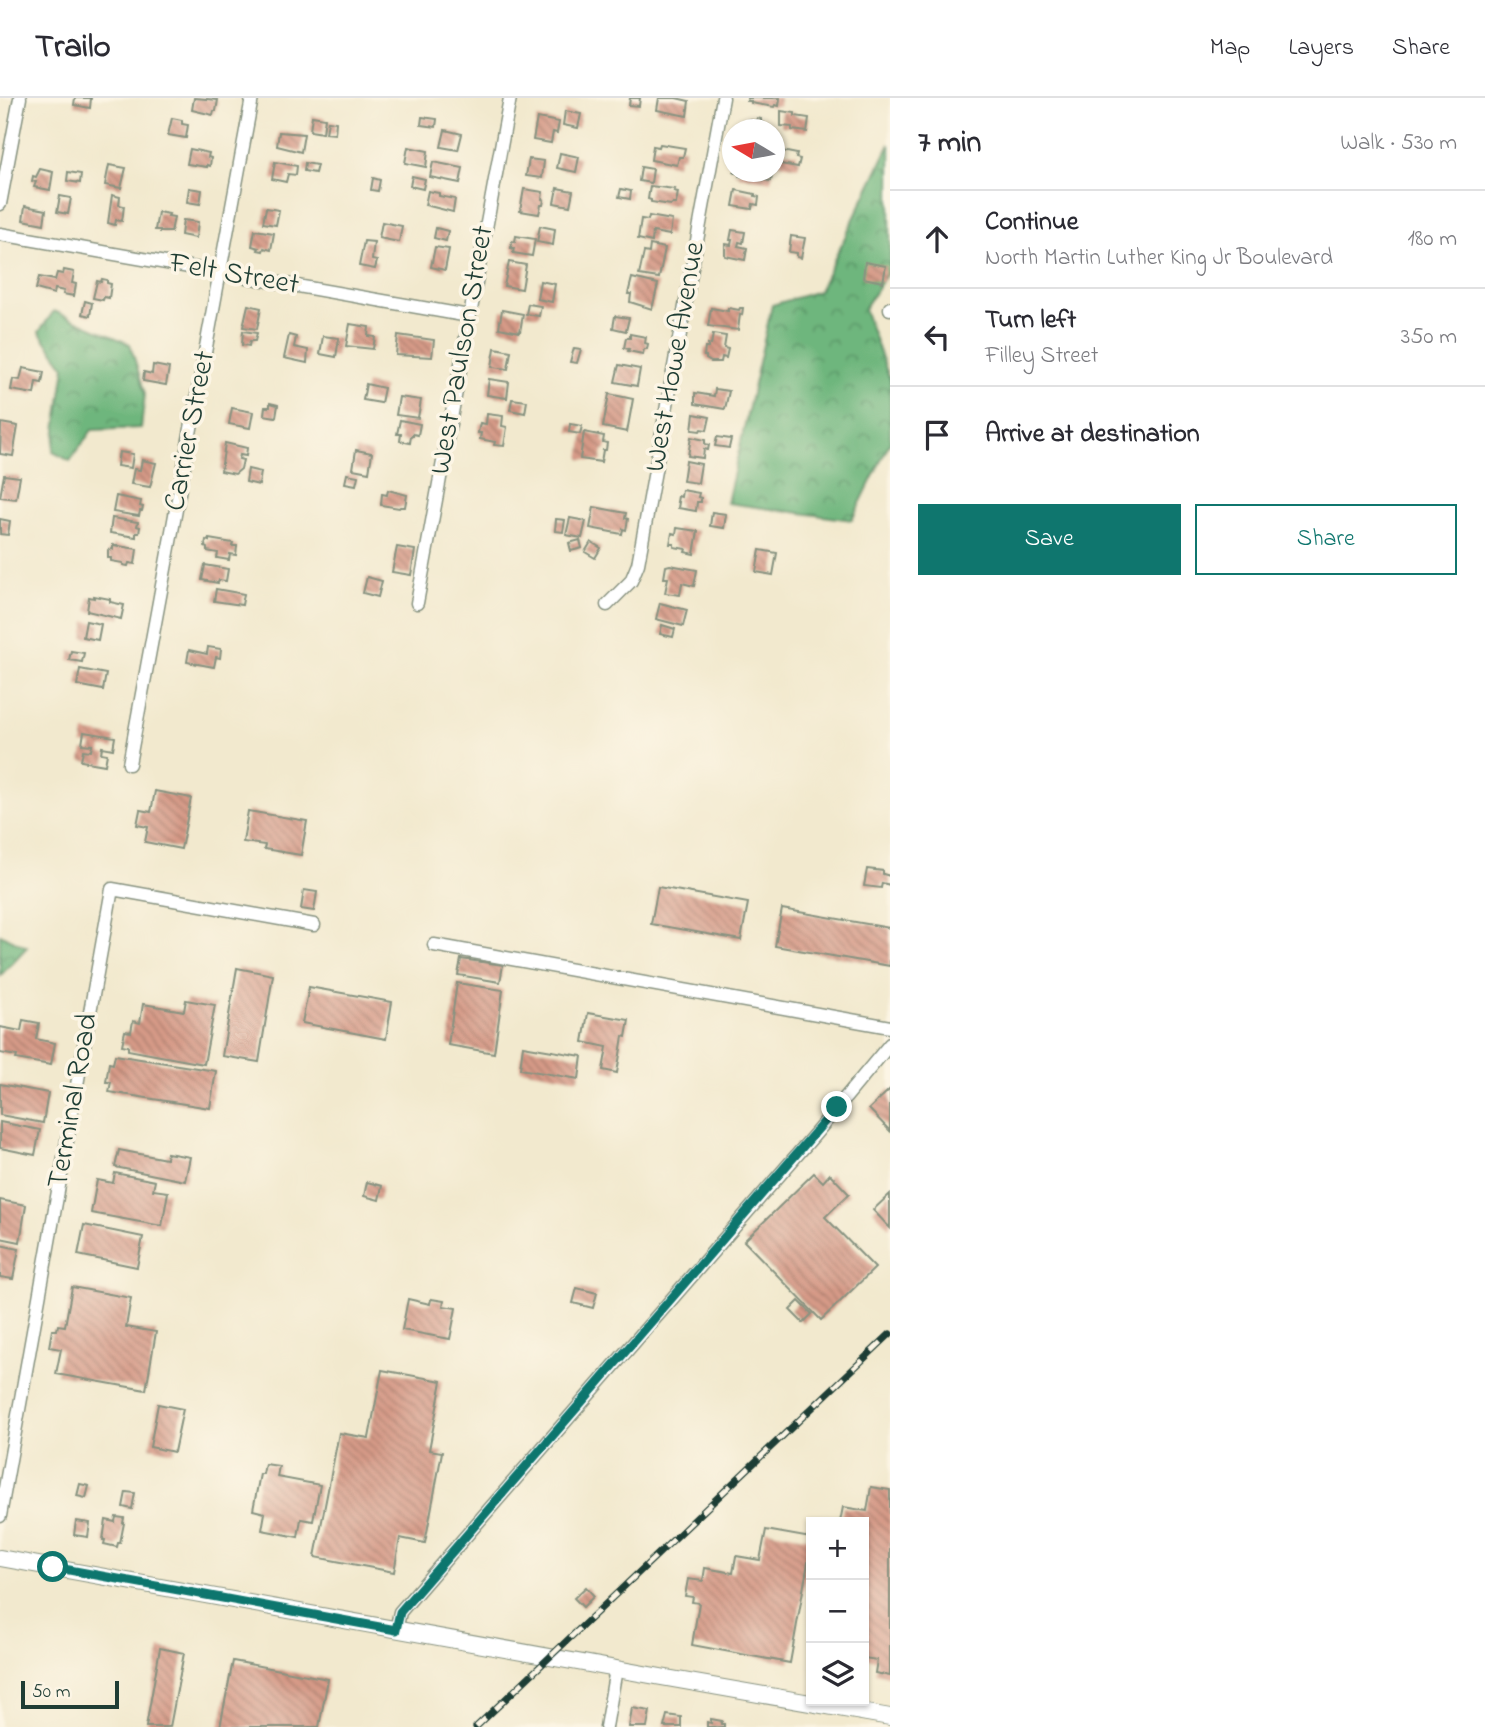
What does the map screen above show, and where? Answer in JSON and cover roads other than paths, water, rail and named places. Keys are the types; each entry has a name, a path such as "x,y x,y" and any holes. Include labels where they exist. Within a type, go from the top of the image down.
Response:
{"street":[{"path":"0,204 20,98"},
{"name":"Carrier Street","path":"129,764 253,98"},
{"name":"West Paulson Street","path":"417,603 510,98"},
{"name":"West Howe Avenue","path":"607,605 631,582 638,564 723,98"},
{"name":"Felt Street","path":"0,234 469,316"},
{"name":"Terminal Road","path":"0,1516 112,889 314,925"},
{"path":"434,944 890,1027"},
{"path":"396,1630 400,1612 816,1133 890,1044"},
{"path":"0,1558 890,1717"},
{"path":"606,1727 616,1669"}],"railway":[{"path":"476,1727 890,1334"}]}
